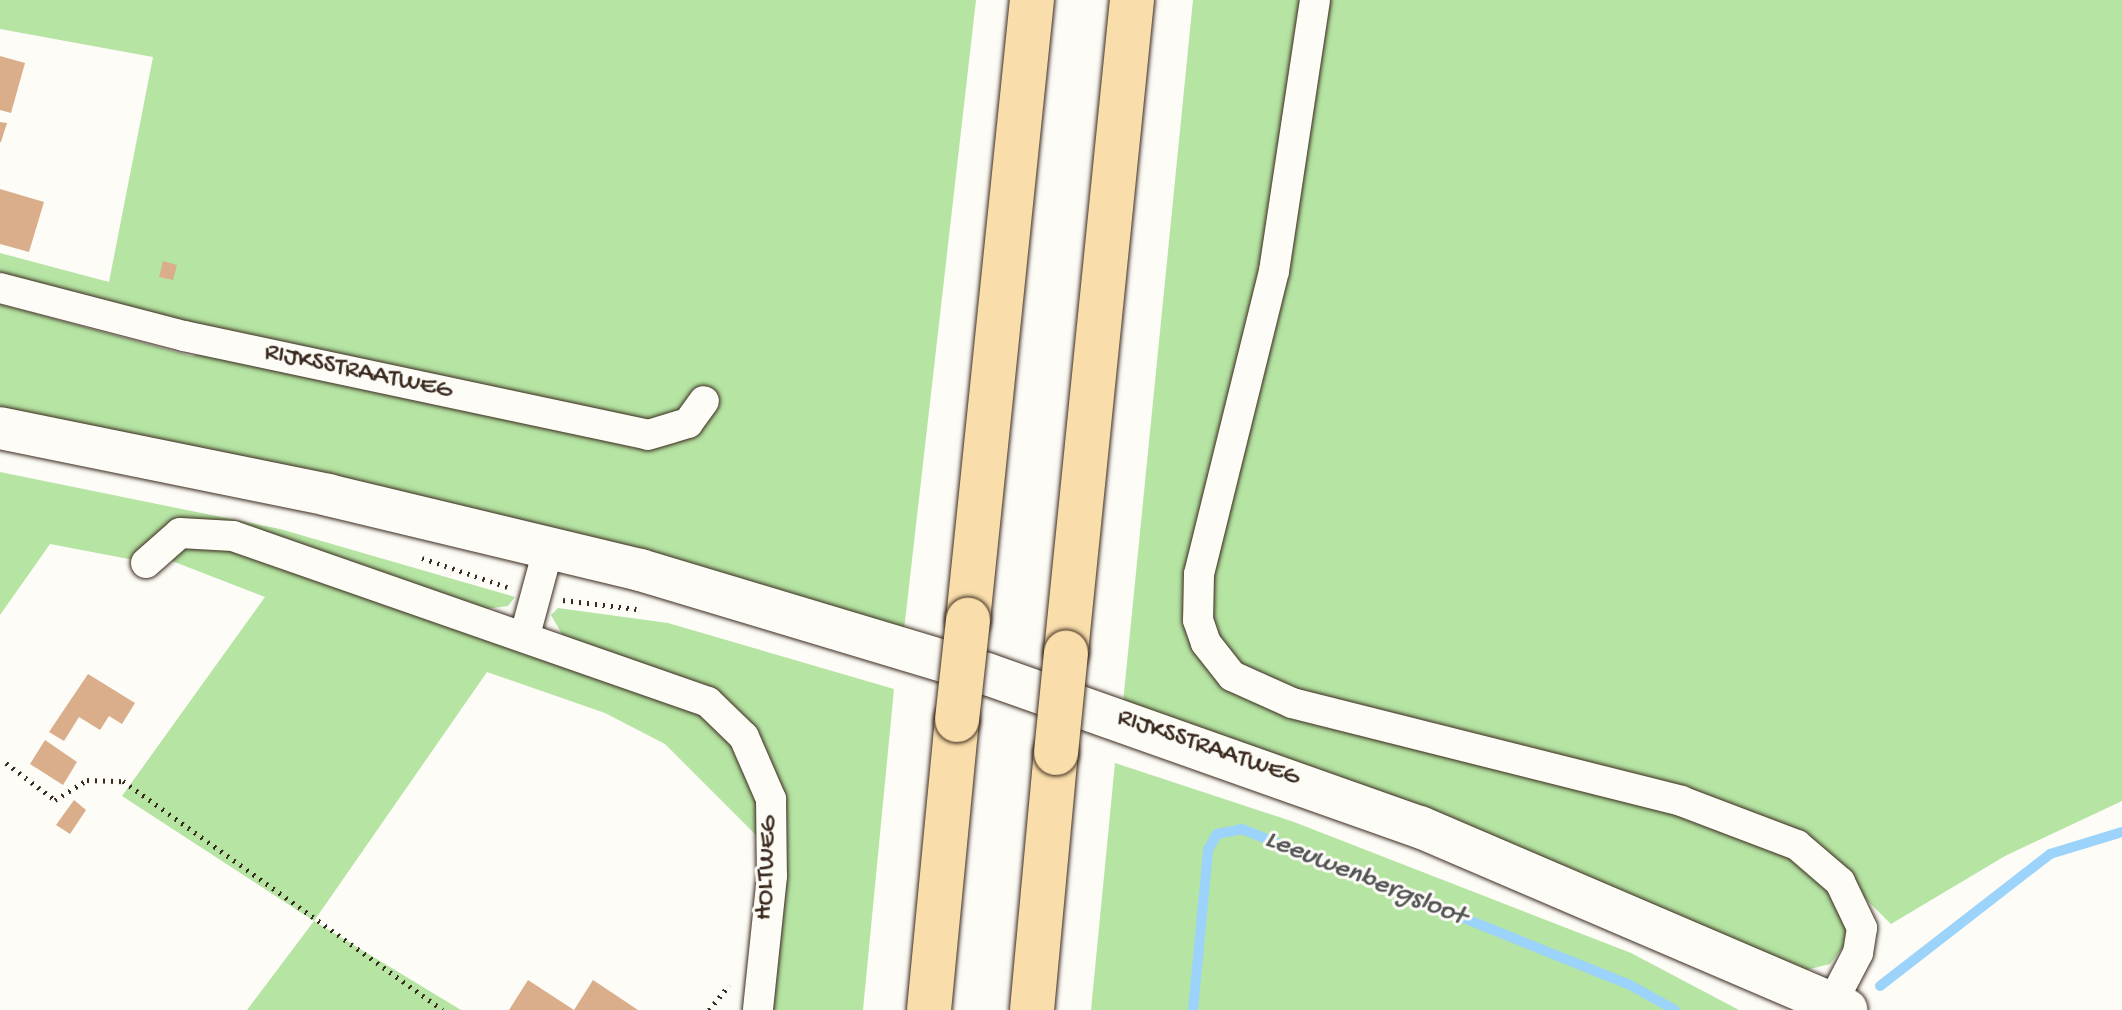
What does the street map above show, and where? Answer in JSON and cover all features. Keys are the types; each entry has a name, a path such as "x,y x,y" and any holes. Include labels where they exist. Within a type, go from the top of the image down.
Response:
{"highway":[{"path":"929,1010 1032,0"},
{"path":"1032,1010 1132,0"}],"main road":[{"name":"RIJKSSTRAATWEG","path":"0,428 328,495 847,630 1192,742 1516,865 1839,1006"}],"street":[{"path":"1315,0 1274,271 1199,574 1198,620 1206,643 1232,676 1292,703 1681,801 1797,845 1840,882 1862,928 1858,953 1839,1006"},
{"name":"RIJKSSTRAATWEG","path":"0,288 184,336 648,435 688,423 704,401"},
{"path":"146,563 180,533 212,531 525,635 548,550"},
{"name":"HOLTWEG","path":"525,635 689,691 744,737 771,799 774,826 758,1010"}],"path":[{"path":"416,556 537,595 641,610"},
{"path":"6,763 55,800 87,780 123,781 443,1010"}],"green space":[{"path":"0,0 976,0 904,630 0,410 0,304 191,356 214,352 669,424 348,364 0,274 0,253 109,282 153,57 0,29"},
{"path":"1193,0 1306,0 1280,186 1209,503 1204,660 1777,845 1828,885 1850,938 1830,964 1798,972 1123,703"},
{"path":"1324,0 2122,0 2122,801 2005,856 1891,924 1816,850 1261,683 1218,644 1207,590"},
{"path":"0,472 280,529 515,597 508,606 478,610 244,531 134,560 50,544 0,615"},
{"path":"198,538 654,688 713,721 756,779 765,844 665,744 605,713 487,672 314,921 122,796 265,597 159,556"},
{"path":"558,608 668,623 894,689 863,1010 767,1010 783,848 751,736 563,636 551,615"},
{"path":"1115,763 1294,822 1631,953 1739,1010 1091,1010"},
{"path":"314,921 461,1010 247,1010"}],"building":[{"path":"0,56 25,63 11,113 0,110"},
{"path":"0,122 7,123 1,142 0,142"},
{"path":"0,189 44,202 29,252 0,244"},
{"path":"163,261 177,265 173,280 159,277"},
{"path":"88,674 135,703 122,724 109,716 100,730 79,717 64,741 49,732"},
{"path":"45,740 77,762 63,785 30,764"},
{"path":"74,800 86,810 70,834 56,825"},
{"path":"528,980 574,1010 509,1010"},
{"path":"593,980 638,1010 574,1010"}],"waterway":[{"name":"Leeuwenbergsloot","path":"1193,1010 1208,850 1217,834 1242,829 1630,985 1675,1010"},
{"name":"Leeuwenbergsloot","path":"1880,986 2050,854 2122,832"}]}
